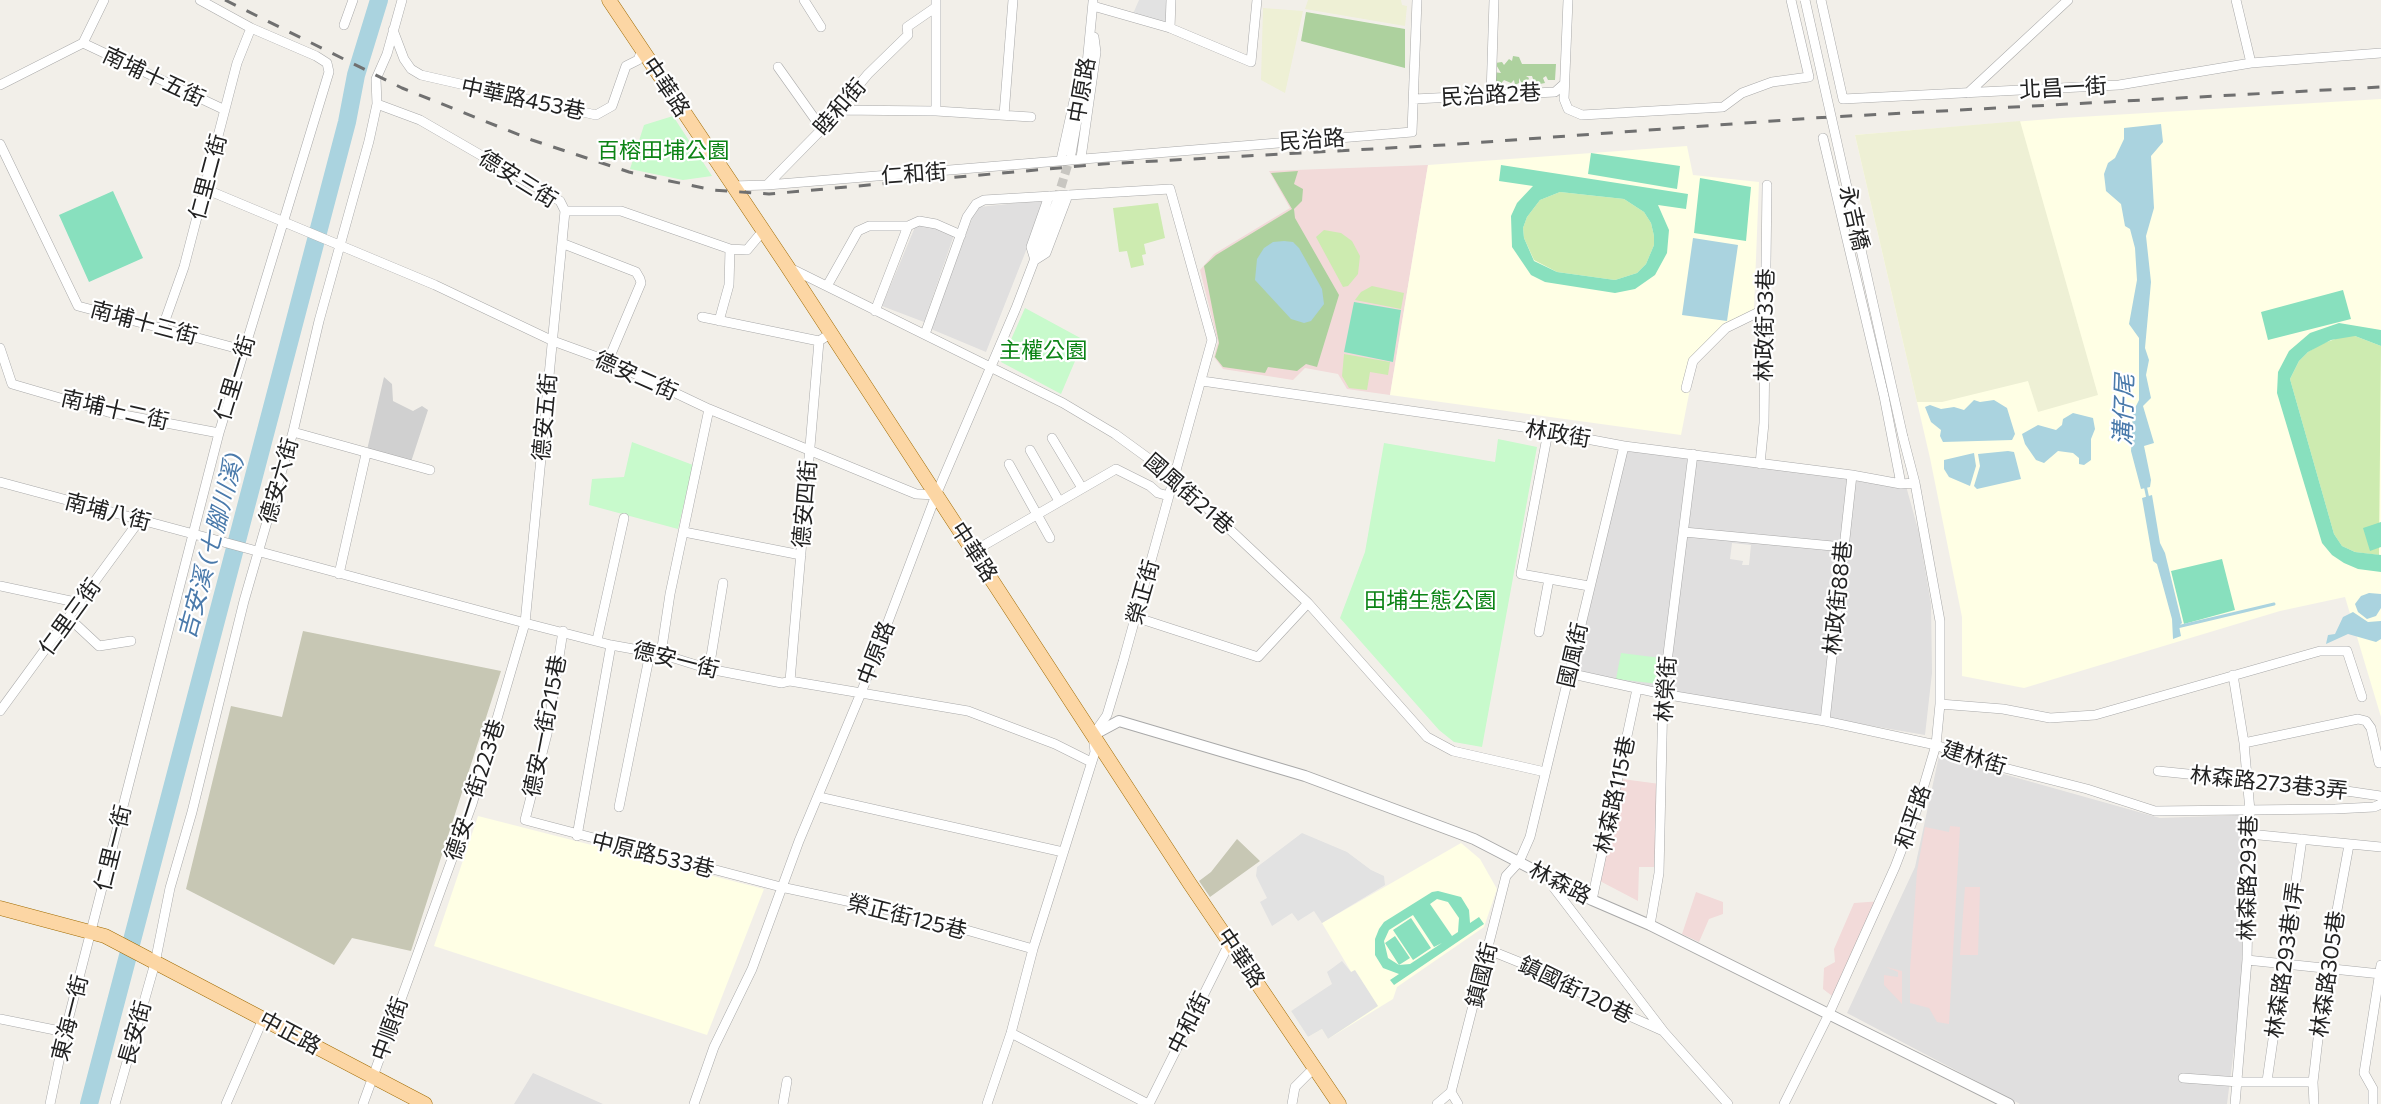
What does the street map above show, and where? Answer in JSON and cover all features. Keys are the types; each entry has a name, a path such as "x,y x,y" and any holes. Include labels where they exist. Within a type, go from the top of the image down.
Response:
{"main road":[{"name":"中華路","path":"609,0 762,232 787,266 824,338 974,551 1092,735 1339,1104"},
{"name":"中正路","path":"0,908 99,934 425,1104"}],"street":[{"path":"0,85 83,43 104,0"},
{"path":"200,0 251,28"},
{"path":"344,25 353,0"},
{"name":"德安六街","path":"155,963 170,888 293,432 377,104 376,79 402,0"},
{"path":"804,0 821,27"},
{"path":"1170,28 1171,0"},
{"path":"1061,160 1092,26 1093,3 1170,28 1251,62 1257,0"},
{"name":"民治路","path":"1076,156 1412,132 1417,0"},
{"path":"1491,96 1494,0"},
{"path":"1568,0 1564,99 1568,109 1582,115 1723,107 1742,93 1772,82 1809,77 1791,0"},
{"name":"永吉橋","path":"1805,0 1903,437"},
{"name":"北昌一街","path":"1821,0 1843,99 2119,85 2251,63 2381,53"},
{"path":"1968,93 2068,0"},
{"path":"2236,0 2251,63"},
{"path":"936,4 936,111"},
{"name":"睦和街","path":"767,185 822,129 868,74 908,35 907,27 936,4"},
{"path":"1004,115 1013,4"},
{"name":"中原路","path":"1076,156 1092,26"},
{"name":"仁里一街","path":"99,934 115,838 195,534 219,433 329,72 327,63 316,56 251,28"},
{"name":"仁里二街","path":"163,326 184,267 237,63 251,28"},
{"name":"中華路453巷","path":"393,30 404,59 411,69 422,75 596,115 612,106 626,66 638,60 642,50"},
{"name":"南埔十五街","path":"83,43 225,110"},
{"path":"778,68 822,129"},
{"name":"民治路2巷","path":"1414,99 1555,92 1564,84"},
{"name":"德安三街","path":"377,104 420,120 560,201 566,211 621,211 730,249"},
{"path":"837,110 936,111 1031,117"},
{"path":"1823,138 1884,396 1901,484"},
{"name":"南埔十三街","path":"0,144 78,306 163,326 243,350"},
{"name":"仁和街","path":"767,185 945,172 1061,160 1076,156"},
{"path":"732,186 767,185"},
{"name":"林政街33巷","path":"1760,464 1764,423 1767,308 1767,185"},
{"name":"德安二街","path":"205,189 435,285 553,341 608,361 709,409 916,494 936,495"},
{"name":"榮正街","path":"925,334 971,210 984,200 1053,198 1068,195 1170,189 1212,340 1107,715 1092,735"},
{"path":"1035,260 1046,253 1068,195"},
{"name":"中原路","path":"694,1104 714,1047 752,969 781,887 861,693 936,495 1035,260 1053,198"},
{"name":"德安五街","path":"525,623 566,211"},
{"path":"827,286 858,231 869,226 908,226 919,221 936,224 961,235"},
{"path":"875,311 908,226"},
{"path":"719,321 729,285 730,249 747,250 762,232"},
{"path":"564,244 636,272 640,279 641,284 608,361"},
{"name":"國風街21巷","path":"787,266 1063,403 1115,434 1174,477 1308,603 1427,737 1453,751 1545,772"},
{"path":"1686,388 1693,361 1726,328 1767,308"},
{"path":"702,317 824,338"},
{"name":"德安四街","path":"790,681 809,449 824,338"},
{"name":"南埔十二街","path":"0,348 12,384 108,411 219,433"},
{"name":"林政街","path":"1202,381 1548,432 1624,446 1852,475 1901,484 1915,483"},
{"path":"661,654 670,594 709,409"},
{"path":"293,432 430,470"},
{"path":"1548,432 1521,574 1589,586"},
{"name":"和平路","path":"1784,1104 1828,1016 1895,867 1916,812 1936,746 1940,704 1940,621 1915,483 1903,437"},
{"path":"1052,438 1082,488"},
{"name":"國風街","path":"1519,862 1530,837 1624,446"},
{"path":"1030,450 1059,501"},
{"path":"339,574 366,454"},
{"name":"林榮街","path":"1650,925 1659,873 1664,694 1693,454"},
{"path":"1009,464 1050,537"},
{"path":"974,551 1116,469 1150,486 1158,494 1169,496"},
{"name":"林政街88巷","path":"1825,722 1852,475"},
{"name":"南埔八街","path":"0,482 259,552"},
{"path":"597,640 624,518"},
{"name":"仁里三街","path":"0,711 139,521"},
{"path":"684,532 801,555"},
{"path":"1684,532 1843,547"},
{"name":"德安一街","path":"259,552 611,645 661,654 709,669 782,683 790,681 969,711 1055,744 1091,762"},
{"path":"1539,632 1550,579"},
{"path":"709,669 723,583"},
{"path":"0,586 80,603"},
{"path":"1135,617 1258,657 1308,603"},
{"path":"69,618 99,646 131,640"},
{"name":"德安一街223巷","path":"417,954 472,804 525,623"},
{"name":"德安一街215巷","path":"525,820 547,734 563,631"},
{"path":"577,836 611,645"},
{"path":"1940,704 2002,709 2050,718 2095,715 2320,651 2347,651 2362,697"},
{"path":"619,807 650,652"},
{"name":"建林街","path":"1568,673 1664,694 1825,722 1936,746 1977,761 2087,789 2155,811 2250,811 2374,807 2381,804"},
{"name":"林森路293巷","path":"2233,675 2244,743 2250,811 2247,960 2239,1082 2235,1104"},
{"name":"林森路115巷","path":"1592,900 1637,688"},
{"path":"2244,743 2358,719 2366,722 2370,728 2379,763"},
{"name":"林森路","path":"1092,735 1119,721 1305,776 1474,839 1592,900 1650,925 1828,1016 1900,1048 2009,1104"},
{"path":"987,1104 1011,1034 1033,949 1095,752 1092,735"},
{"name":"林森路273巷3弄","path":"2158,771 2248,782 2326,788 2381,796"},
{"path":"819,797 1063,852"},
{"name":"中原路533巷","path":"525,820 577,836 781,887"},
{"path":"2249,834 2381,847"},
{"name":"林森路293巷1弄","path":"2267,1081 2302,839"},
{"name":"林森路305巷","path":"2314,1104 2313,1082 2326,970 2349,844"},
{"name":"鎮國街","path":"1451,1092 1506,876 1519,862"},
{"path":"1555,880 1554,888 1664,1032 1728,1104"},
{"name":"榮正街125巷","path":"781,887 917,916 1033,949"},
{"name":"東海一街","path":"50,1104 65,1032 99,934"},
{"name":"中和街","path":"1148,1104 1230,942"},
{"name":"鎮國街120巷","path":"1489,950 1551,975 1591,999 1664,1032"},
{"name":"中順街","path":"363,1104 417,954"},
{"path":"2247,960 2326,970 2381,971 2364,1073 2373,1089 2373,1104"},
{"name":"長安街","path":"115,1104 155,963"},
{"path":"0,1019 65,1032"},
{"path":"226,1104 262,1019"},
{"path":"1011,1034 1148,1104"},
{"path":"1292,1104 1295,1087 1314,1068"},
{"path":"2183,1078 2239,1082 2313,1082"},
{"path":"783,1104 787,1082"},
{"path":"1437,1104 1451,1092 1458,1104"}],"shaded area":[{"path":"1139,0 1170,0 1169,27 1132,16"},
{"path":"1308,0 1401,0 1402,5 1407,6 1405,26 1305,9"},
{"path":"1263,8 1303,11 1285,93 1261,80"},
{"path":"2381,99 2381,717 2345,597 2280,611 2024,688 1962,676 1962,617 1930,458 1855,135 2062,118"},
{"path":"2020,121 2098,395 2038,412 2028,381 1942,402 1917,402 1855,135"},
{"path":"1687,146 1693,175 1759,182 1754,309 1697,353 1681,435 1390,395 1428,165"},
{"path":"1428,165 1390,395 1347,389 1338,374 1305,368 1293,380 1223,369 1214,357 1218,342 1200,270 1214,254 1290,208 1269,171"},
{"path":"1046,200 986,352 931,329 974,213 979,207"},
{"path":"922,224 954,235 924,322 882,306 915,227"},
{"path":"384,377 392,384 393,401 413,411 422,406 428,410 411,462 367,450"},
{"path":"1627,450 1906,486 1919,533 1931,604 1932,673 1925,735 1574,675","holes":["1732,543 1751,545 1749,565 1742,565 1743,561 1730,559"]},
{"path":"303,631 501,671 411,951 352,938 334,965 186,889 231,706 282,717"},
{"path":"1939,756 2160,818 2244,815 2242,986 2227,1104 2020,1104 1847,1013 1915,867"},
{"path":"1622,779 1660,784 1654,867 1639,867 1638,901 1598,880"},
{"path":"478,816 764,889 707,1035 434,946"},
{"path":"1950,826 1960,827 1949,1024 1937,1022 1929,1008 1910,1003 1910,970 1917,871 1925,827 1949,832"},
{"path":"1302,833 1347,852 1371,870 1384,876 1385,885 1322,923 1314,911 1298,921 1292,913 1272,926 1260,902 1267,898 1256,876 1257,867"},
{"path":"1237,839 1260,861 1210,897 1199,881 1211,872"},
{"path":"1461,843 1480,859 1497,889 1484,927 1397,987 1393,999 1328,1039 1322,1029 1308,1037 1291,1011 1353,975 1322,923"},
{"path":"1965,887 1980,887 1978,955 1960,955"},
{"path":"1696,892 1723,902 1723,914 1709,919 1699,942 1682,934"},
{"path":"1882,901 1836,999 1823,989 1824,968 1835,962 1834,949 1854,903"},
{"path":"1342,961 1351,972 1355,970 1378,1006 1328,1039 1322,1029 1308,1037 1291,1011 1332,984 1327,972"},
{"path":"1886,967 1902,971 1902,1004 1884,985 1884,975 1898,977 1898,972"},
{"path":"533,1073 603,1104 514,1104"}],"green space":[{"path":"1306,12 1405,29 1405,68 1301,41"},
{"path":"1513,56 1519,57 1522,64 1556,64 1555,80 1548,80 1546,76 1543,78 1545,83 1540,84 1539,81 1534,82 1532,76 1526,76 1529,78 1527,83 1522,84 1519,78 1519,83 1515,85 1514,80 1511,83 1504,80 1496,89 1493,72 1501,73 1495,63 1502,62 1504,65 1509,59 1512,61"},
{"name":"百榕田埔公園","path":"673,116 712,176 683,180 630,169 644,125"},
{"path":"1591,153 1680,166 1677,189 1588,174"},
{"path":"1501,165 1688,194 1686,209 1658,205 1669,230 1667,253 1655,275 1635,289 1615,293 1545,282 1531,275 1512,247 1511,216 1517,203 1533,186 1499,181","holes":["1560,192 1624,199 1644,212 1651,223 1654,236 1654,245 1646,264 1637,273 1615,280 1557,272 1534,261 1524,238 1523,228 1527,217 1540,200"]},
{"path":"1298,171 1294,184 1303,189 1302,201 1294,209 1295,218 1339,295 1317,367 1306,364 1297,371 1268,367 1265,373 1223,367 1215,357 1219,343 1204,266 1216,255 1292,209 1271,173"},
{"path":"1700,178 1751,187 1746,241 1694,233"},
{"path":"113,191 143,258 89,282 59,215"},
{"path":"1560,192 1624,199 1644,212 1651,223 1654,236 1654,245 1646,264 1637,273 1615,280 1557,272 1534,260 1524,238 1523,228 1527,217 1540,200"},
{"path":"1158,203 1165,238 1144,244 1146,254 1142,255 1144,265 1131,268 1127,251 1119,252 1113,208"},
{"path":"1324,230 1341,233 1352,241 1360,256 1358,274 1348,286 1343,287 1316,237"},
{"path":"1372,286 1404,293 1401,309 1355,300 1361,292"},
{"path":"2343,290 2351,319 2268,340 2261,312"},
{"path":"1354,302 1401,310 1393,362 1344,352"},
{"name":"主權公園","path":"1025,308 1084,340 1061,394 1001,362"},
{"path":"2339,323 2381,330 2381,346 2355,336 2331,340 2308,352 2299,361 2290,379 2334,534 2342,546 2355,552 2381,555 2381,572 2358,569 2344,563 2332,555 2322,543 2277,393 2278,372 2289,351 2310,333"},
{"path":"2344,336 2355,336 2381,346 2379,555 2355,552 2342,546 2334,534 2290,379 2299,361 2308,352 2321,344"},
{"path":"1344,354 1390,362 1388,375 1370,372 1367,390 1349,388 1342,376"},
{"name":"田埔生態公園","path":"1498,439 1537,447 1482,747 1454,742 1439,730 1340,618 1365,552 1384,443 1495,462"},
{"path":"632,442 693,465 678,529 589,505 592,479 624,477"},
{"path":"2381,522 2381,547 2370,551 2363,528"},
{"path":"2222,559 2235,610 2184,624 2171,571"},
{"path":"1621,653 1661,658 1659,684 1616,679"},
{"path":"1438,891 1461,897 1469,910 1470,923 1479,917 1484,924 1394,985 1390,980 1399,974 1383,968 1375,955 1375,939 1379,929 1384,922 1432,892","holes":["1437,899 1448,902 1459,918 1458,932 1452,936 1430,904","1413,915 1434,947 1442,943 1410,964 1399,965 1388,958 1384,941 1389,930"]},
{"path":"1411,918 1431,948 1413,960 1393,930"},
{"path":"1395,936 1410,958 1399,965 1385,943"}],"water":[{"path":"2161,124 2163,142 2151,156 2154,208 2146,236 2151,282 2145,348 2149,360 2146,375 2151,398 2143,406 2154,443 2144,446 2151,480 2150,487 2141,489 2131,451 2133,412 2139,400 2139,338 2129,324 2137,280 2135,248 2130,229 2125,226 2121,204 2106,191 2104,174 2108,163 2115,158 2124,139 2124,128"},
{"path":"1693,238 1738,245 1727,321 1682,315"},
{"path":"1273,242 1293,242 1299,248 1322,289 1324,304 1311,321 1304,323 1291,319 1255,280 1257,259 1264,248"},
{"path":"1974,400 1980,402 1994,400 2007,408 2015,434 2012,440 1943,442 1940,436 1941,430 1931,422 1925,407 1930,405 1941,409 1954,407 1964,410"},
{"path":"2073,413 2093,418 2095,429 2091,439 2091,460 2084,465 2079,464 2079,458 2073,453 2058,451 2044,463 2036,460 2025,444 2022,434 2038,425 2056,430 2062,425 2063,419"},
{"path":"2014,452 2021,479 1977,489 1974,486 1980,466 1978,454"},
{"path":"1974,453 1976,466 1970,486 1949,477 1944,469 1944,460"},
{"path":"2152,495 2160,543 2165,553 2182,623 2179,626 2181,636 2173,639 2172,619 2157,564 2153,561 2142,498"},
{"path":"2369,593 2381,594 2381,608 2376,616 2367,619 2358,612 2355,604 2361,596"},
{"path":"2353,612 2368,622 2381,621 2381,639 2376,642 2348,634 2326,644 2328,635 2335,634 2343,617"}],"waterway":[{"name":"吉安溪 (七腳川溪)","path":"89,1104 347,122 356,75 379,0"},
{"name":"溝仔尾","path":"2145,485 2148,499"},
{"path":"2177,627 2274,604"}],"tunnel":[{"path":"1057,200 1071,154"}],"railway":[{"path":"225,0 402,88 532,140 629,172 713,190 769,194 1103,164 1444,145 1813,118 2381,87"}]}
